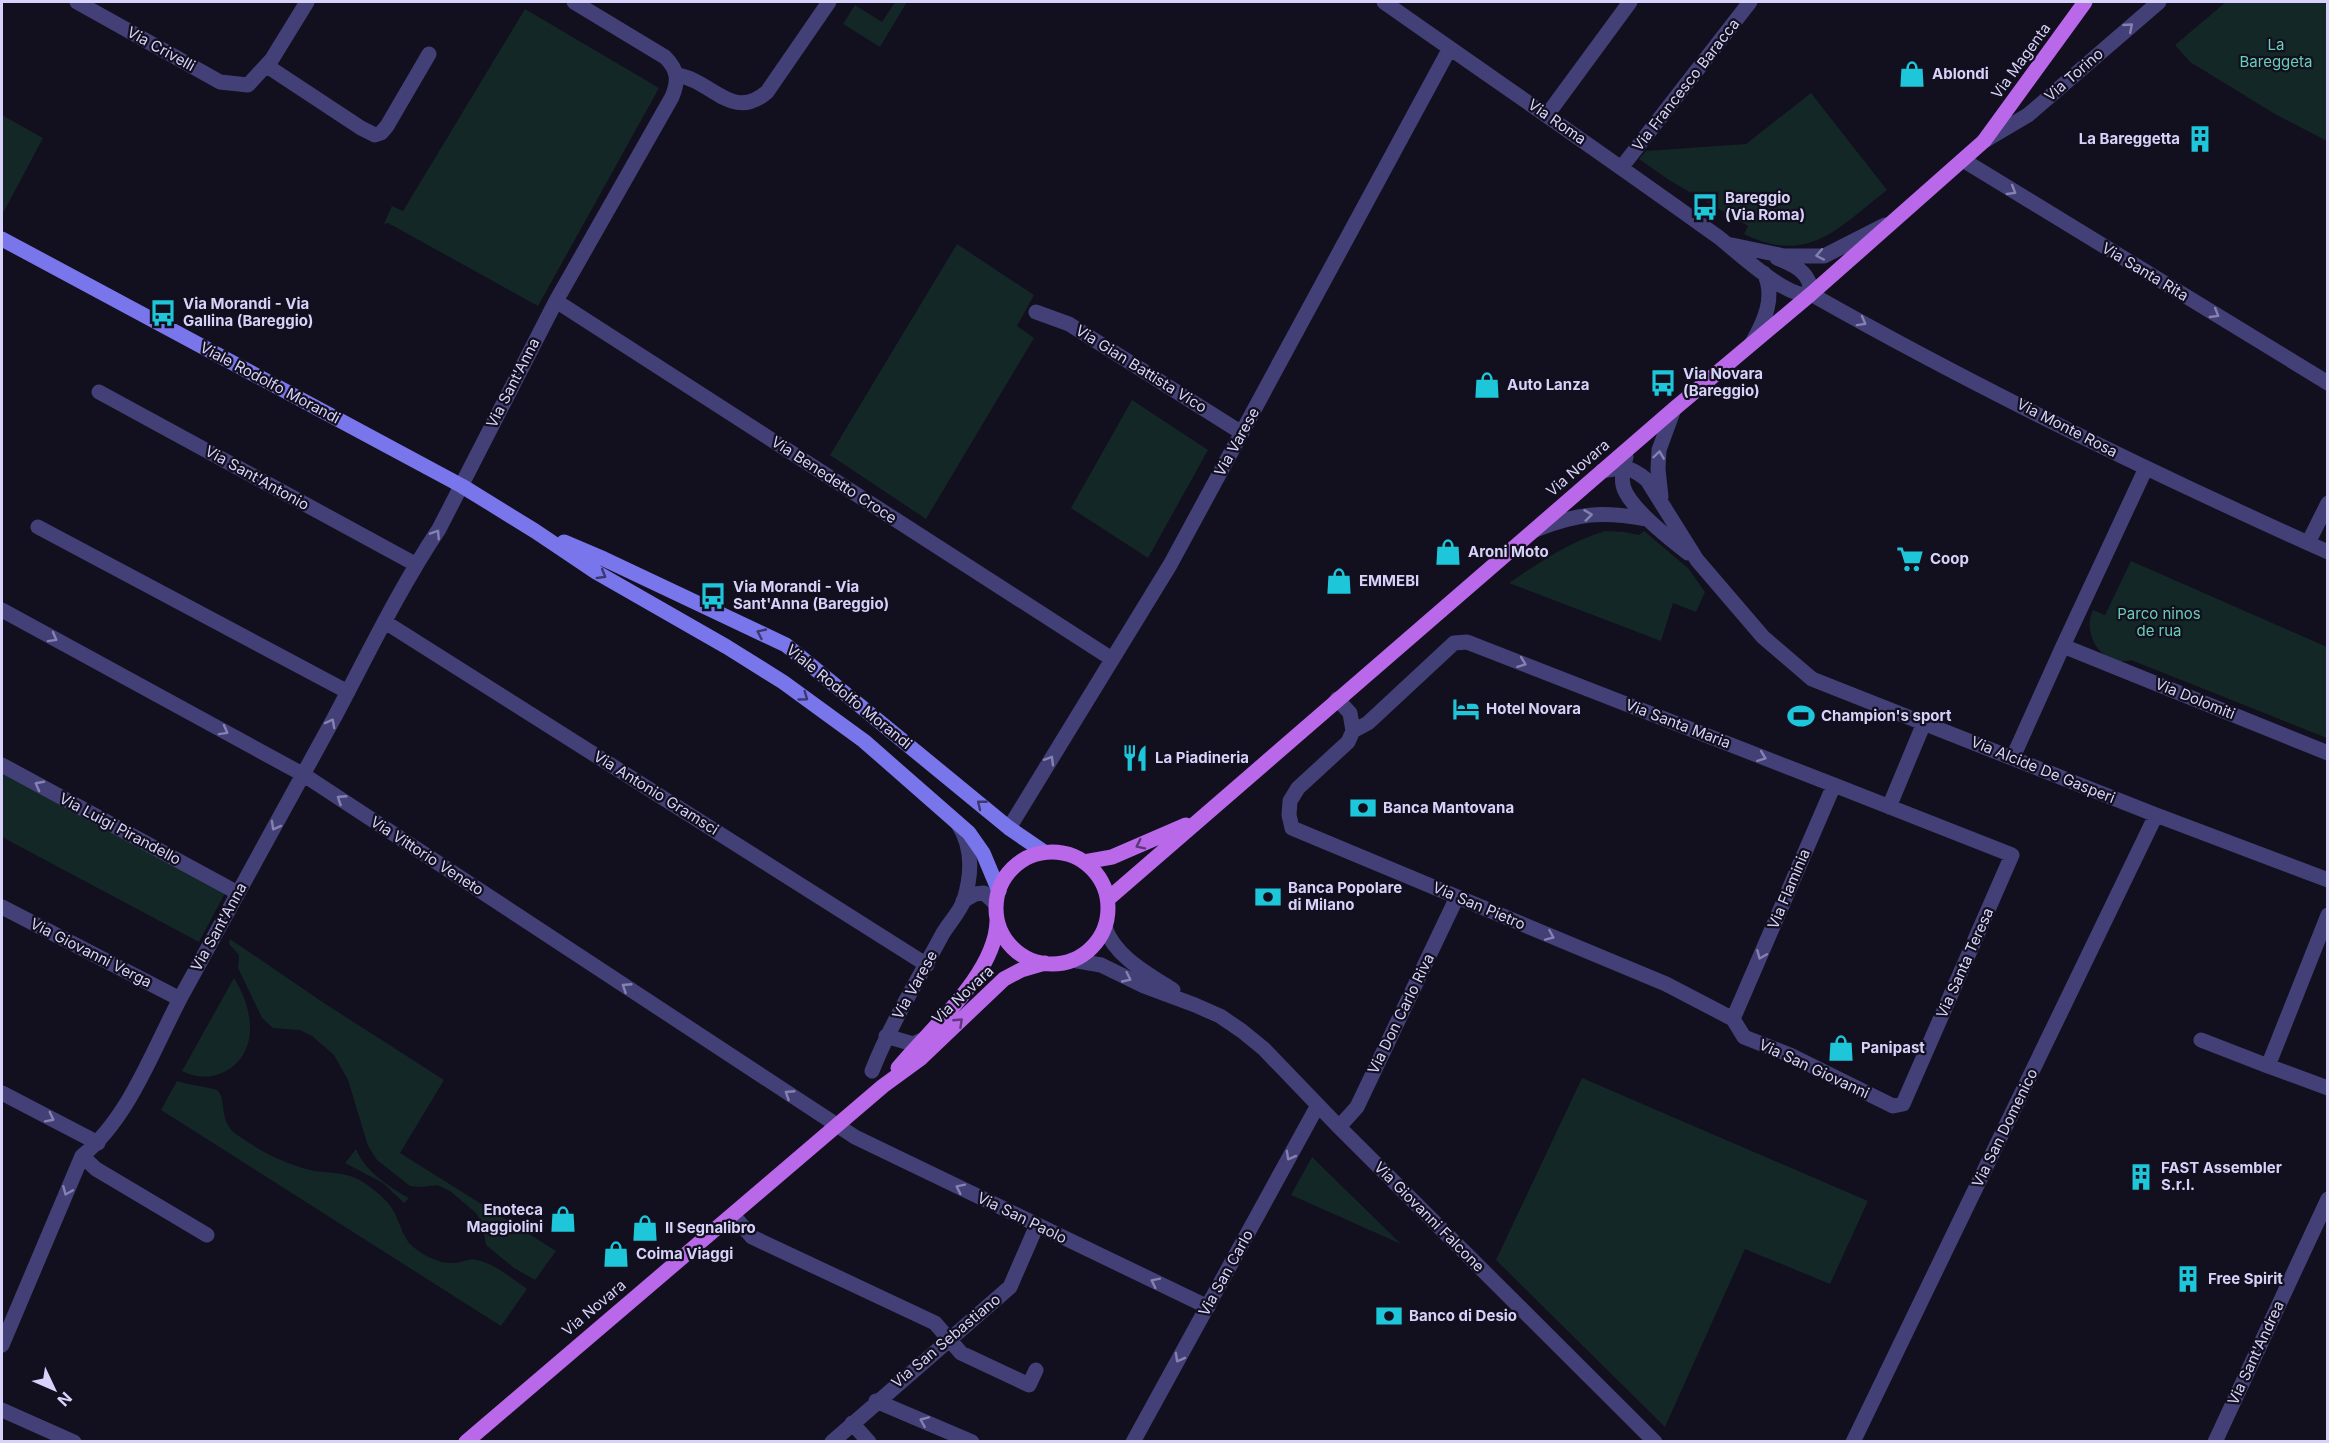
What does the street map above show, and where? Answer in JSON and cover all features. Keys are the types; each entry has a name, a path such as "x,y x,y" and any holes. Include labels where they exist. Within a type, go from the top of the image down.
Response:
{"main road":[{"name":"Via Magenta","path":"1984,141 2085,2"},
{"name":"Via Novara","path":"1108,898 1629,447 1811,294 1984,141"},
{"name":"Via Novara","path":"1084,862 1112,857 1194,822"},
{"path":"1044,852 1065,853 1084,862 1103,884 1108,898 1105,927 1097,941 1086,952 1072,960 1059,963 1045,963 1028,958 1014,948 1003,934 998,904 1006,877 1016,865 1044,852"},
{"name":"Via Novara","path":"883,1086 958,1002 974,979 994,940 998,904"},
{"name":"Via Novara","path":"466,1442 838,1127 883,1086 920,1059 1004,979 1021,970 1045,963"}],"street":[{"name":"Via Crivelli","path":"77,2 220,82 248,85 267,66"},
{"path":"307,2 267,66 375,135 381,133 387,126 429,54"},
{"path":"574,2 665,57 673,65 677,75 691,78 737,104 756,100 766,92 829,2"},
{"name":"Via Roma","path":"1384,2 1547,115 1729,245 1764,273"},
{"path":"1547,115 1630,2"},
{"name":"Via Francesco Baracca","path":"1621,168 1750,2"},
{"name":"Via Torino","path":"1984,141 2028,115 2159,2"},
{"name":"Via Varese","path":"1009,828 1170,565 1450,48"},
{"name":"Via Sant'Anna","path":"2,1345 82,1156 98,1143 119,1117 180,999 416,564 439,529 556,301 672,96 677,75"},
{"name":"Via Santa Rita","path":"1963,160 2328,383"},
{"path":"1729,245 1785,256 1824,256 1892,222"},
{"name":"Viale Rodolfo Morandi","path":"2,239 462,486 536,531 596,572 727,646 783,682 864,741 969,833 983,853 998,904"},
{"path":"1762,252 1789,263 1804,273 1809,279 1811,294"},
{"path":"1752,343 1761,327 1768,305 1768,280 1764,273"},
{"name":"Via Monte Rosa","path":"1764,273 1792,292 1804,296 1811,294 1885,335 2146,468 2328,552"},
{"name":"Via Benedetto Croce","path":"556,301 1112,659"},
{"name":"Via Gian Battista Vico","path":"1036,312 1069,324 1242,433"},
{"name":"Via Sant'Antonio","path":"99,392 416,564"},
{"name":"Via Alcide De Gasperi","path":"1662,503 1658,469 1659,450 1674,409"},
{"name":"Via Alcide De Gasperi","path":"1629,447 1624,467 1623,485 1629,498 1647,519 1697,560"},
{"path":"1602,471 1624,467"},
{"name":"Via Alcide De Gasperi","path":"1624,467 1635,470 1647,480 1697,560 1763,636 1812,679 2156,815 2328,880"},
{"path":"2013,757 2062,646 2146,468"},
{"path":"2308,543 2328,503"},
{"path":"1532,531 1568,517 1598,514 1647,519"},
{"path":"38,527 348,692"},
{"name":"Viale Rodolfo Morandi","path":"536,531 604,559 786,645 1009,828 1044,852"},
{"name":"Via Vittorio Veneto","path":"2,610 303,775 838,1127"},
{"name":"Via Antonio Gramsci","path":"385,622 927,965"},
{"name":"Via Santa Maria","path":"1353,731 1368,723 1454,643 1467,642 2012,855"},
{"name":"Via Dolomiti","path":"2062,646 2328,753"},
{"path":"1337,699 1350,713 1353,731"},
{"path":"1889,807 1924,723"},
{"name":"Via San Pietro","path":"1353,731 1348,742 1298,788 1290,801 1289,814 1292,828 1666,984 1733,1019"},
{"name":"Via Luigi Pirandello","path":"2,765 238,893"},
{"name":"Via Flaminia","path":"1733,1019 1834,785"},
{"name":"Via San Domenico","path":"1853,1442 2156,815"},
{"name":"Via Varese","path":"872,1071 886,1036 963,901 970,853 964,834 956,821"},
{"name":"Via Santa Teresa","path":"1903,1104 2012,855"},
{"path":"963,901 975,894 984,893 998,904"},
{"name":"Via Don Carlo Riva","path":"1339,1127 1357,1107 1457,897"},
{"name":"Via Giovanni Verga","path":"2,908 180,999"},
{"path":"2268,1066 2328,915"},
{"name":"Via Giovanni Falcone","path":"1105,927 1108,937 1136,965 1195,1005"},
{"name":"Via Giovanni Falcone","path":"1072,960 1101,965 1144,986 1220,1016 1264,1049 1339,1127 1655,1442"},
{"name":"Via San Giovanni","path":"1733,1019 1744,1037 1790,1054 1893,1106 1903,1104"},
{"path":"886,1036 913,1044 924,1039"},
{"path":"2201,1040 2328,1088"},
{"path":"2,1093 98,1143"},
{"name":"Via San Carlo","path":"1135,1439 1318,1105"},
{"name":"Via San Paolo","path":"838,1127 1208,1307"},
{"path":"82,1156 96,1169 207,1235"},
{"name":"Via Sant'Andrea","path":"2215,1442 2328,1199"},
{"path":"733,1215 752,1237 936,1323 961,1353 1029,1385 1036,1370"},
{"name":"Via San Sebastiano","path":"832,1442 876,1401 1010,1287 1037,1225"},
{"path":"876,1401 972,1442"},
{"path":"2,1410 74,1442"},
{"path":"852,1422 869,1442"}],"green space":[{"path":"895,2 907,2 880,47 843,24 855,5 882,22"},
{"name":"La Bareggeta","path":"2226,2 2327,2 2327,141 2275,114 2190,62 2175,45"},
{"path":"525,9 659,88 538,306 388,223 384,224 392,206 403,211"},
{"path":"1811,93 1887,190 1838,229 1822,238 1805,244 1787,246 1767,243 1744,234 1748,226 1669,180 1639,159 1646,151 1746,144"},
{"path":"2,115 43,138 2,215"},
{"path":"957,244 1034,295 1017,326 1034,338 926,519 830,455"},
{"path":"1132,400 1208,450 1148,558 1071,508"},
{"path":"1605,531 1639,535 1644,531 1688,568 1705,592 1696,612 1673,603 1661,641 1509,583 1567,547"},
{"name":"Parco ninos de rua","path":"2131,561 2327,647 2327,738 2131,660 2112,659 2104,654 2092,639 2090,619 2093,610 2105,615"},
{"path":"2,771 225,893 199,942 2,837"},
{"path":"230,939 444,1080 400,1153 556,1251 535,1280 514,1268 486,1245 482,1223 476,1213 450,1191 437,1185 410,1186 377,1160 368,1146 348,1080 334,1055 312,1036 300,1030 273,1028 262,1018 238,968 239,955 229,944"},
{"path":"234,978 244,997 249,1018 250,1032 243,1055 227,1071 217,1075 205,1077 182,1071"},
{"path":"1582,1078 1868,1201 1830,1284 1745,1249 1665,1427 1496,1260"},
{"path":"177,1081 217,1090 222,1098 230,1129 262,1151 300,1167 344,1174 363,1182 387,1202 408,1241 424,1255 449,1263 470,1260 483,1262 497,1268 527,1289 501,1326 161,1110"},
{"path":"356,1149 371,1171 409,1198 404,1203 383,1183 345,1163"},
{"path":"1312,1157 1401,1244 1291,1195"}],"place":[{"name":"Ablondi","path":"1912,74"},
{"name":"La Bareggetta","path":"2200,139"},
{"name":"Bareggio (Via Roma)","path":"1705,207"},
{"name":"Via Morandi - Via Gallina (Bareggio)","path":"163,313"},
{"name":"Via Novara (Bareggio)","path":"1663,383"},
{"name":"Auto Lanza","path":"1487,385"},
{"name":"Aroni Moto","path":"1448,552"},
{"name":"Coop","path":"1910,559"},
{"name":"EMMEBI","path":"1339,581"},
{"name":"Via Morandi - Via Sant'Anna (Bareggio)","path":"713,596"},
{"name":"Hotel Novara","path":"1466,709"},
{"name":"Champion's sport","path":"1801,716"},
{"name":"La Piadineria","path":"1135,758"},
{"name":"Banca Mantovana","path":"1363,808"},
{"name":"Banca Popolare di Milano","path":"1268,897"},
{"name":"Panipast","path":"1841,1048"},
{"name":"FAST Assembler S.r.l.","path":"2141,1177"},
{"name":"Enoteca Maggiolini","path":"563,1219"},
{"name":"Il Segnalibro","path":"645,1228"},
{"name":"Coima Viaggi","path":"616,1254"},
{"name":"Free Spirit","path":"2188,1279"},
{"name":"Banco di Desio","path":"1389,1316"}]}
